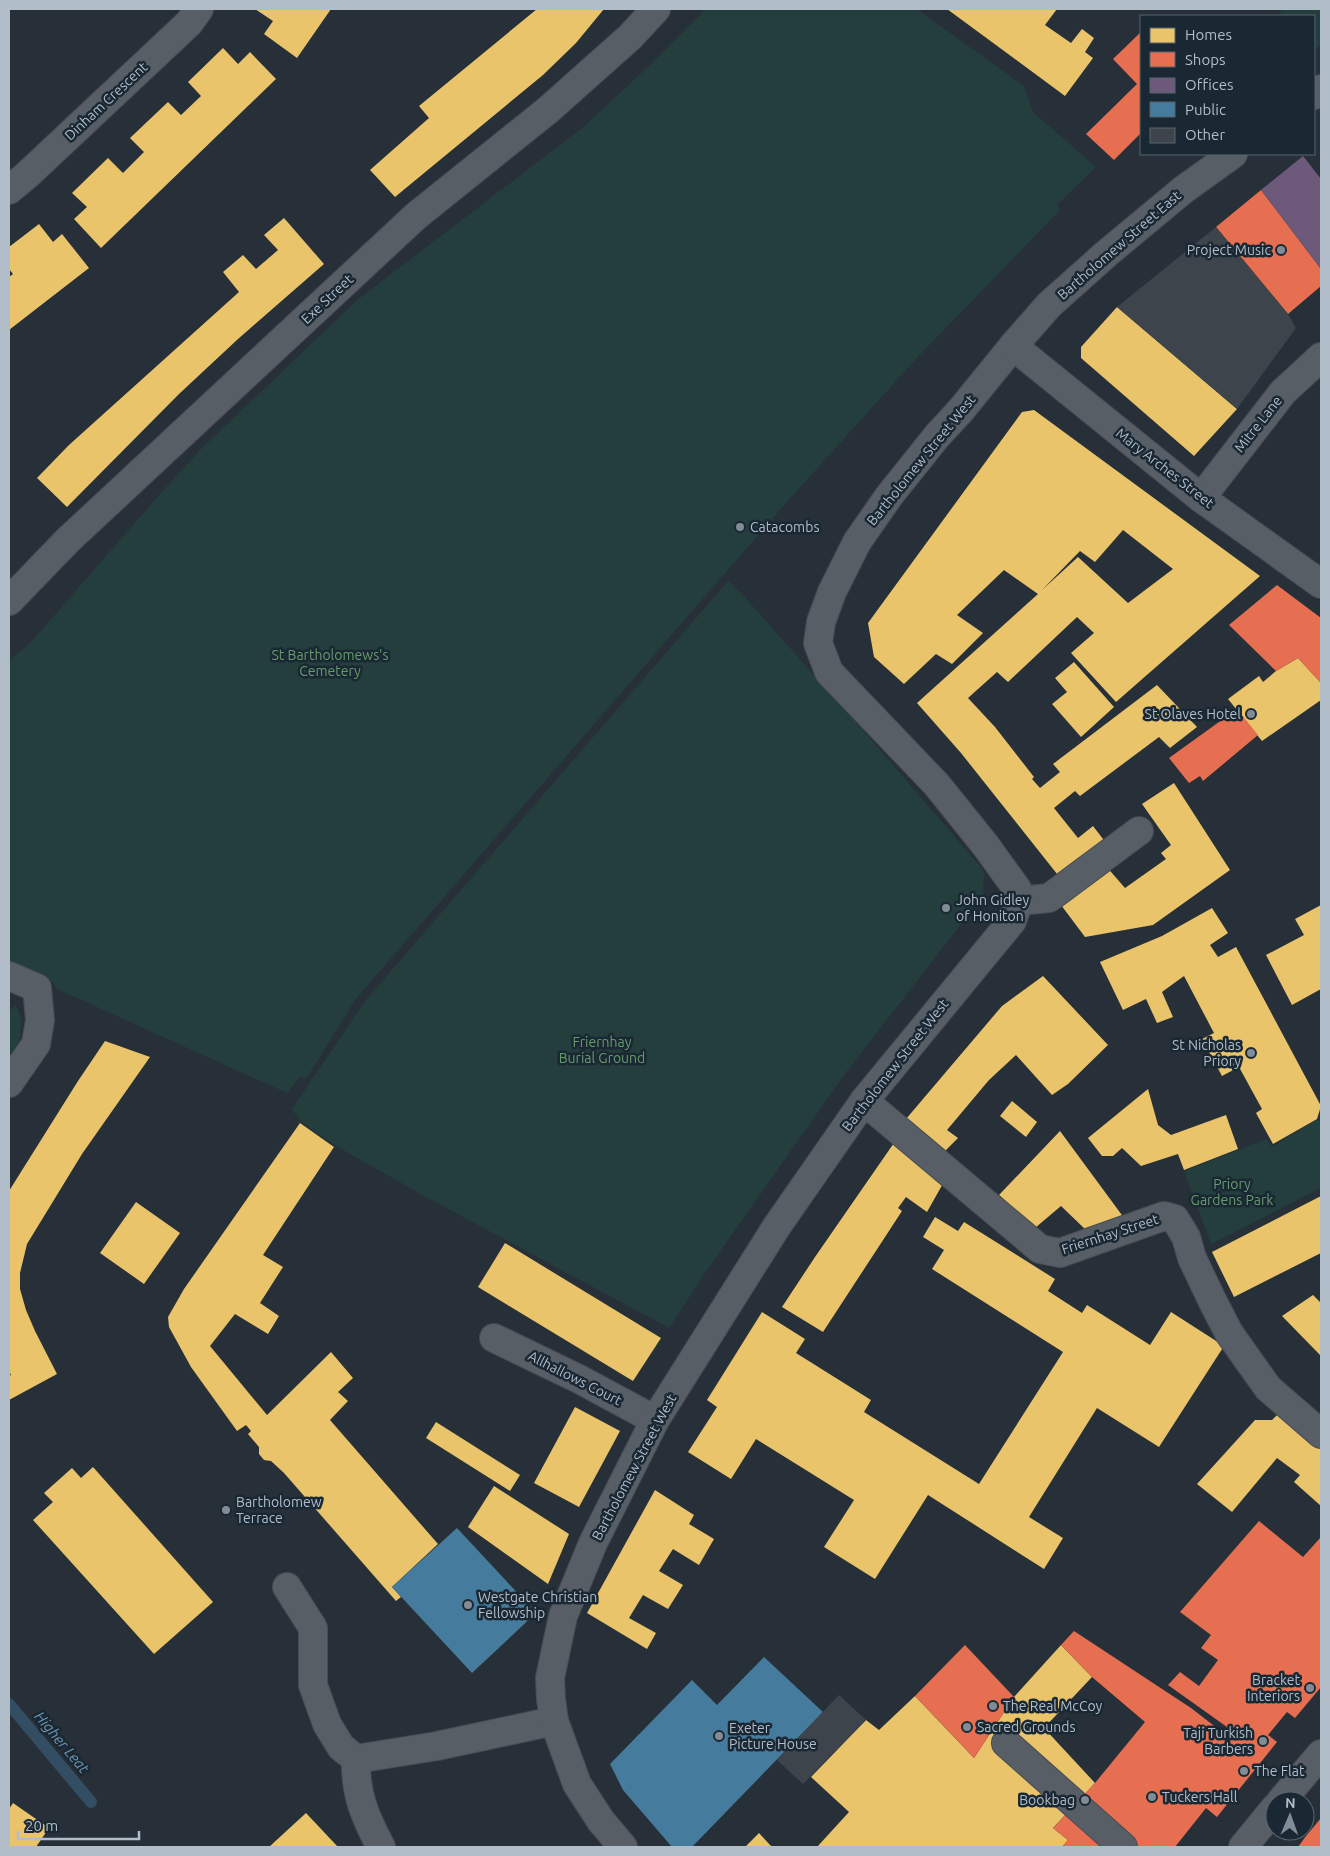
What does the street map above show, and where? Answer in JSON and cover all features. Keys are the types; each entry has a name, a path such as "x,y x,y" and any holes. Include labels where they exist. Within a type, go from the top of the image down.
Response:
{"street":[{"name":"Dinham Crescent","path":"9,190 28,175 189,23 199,9"},
{"name":"Exe Street","path":"9,601 68,540 416,216 548,110 630,37 656,9"},
{"name":"Bartholomew Street East","path":"1013,346 1049,305 1106,254 1183,190 1232,155"},
{"name":"Mary Arches Street","path":"1013,346 1201,498 1321,584"},
{"name":"Bartholomew Street West","path":"622,1847 577,1784 554,1720 550,1678 563,1616 593,1543 655,1420 777,1226 864,1101 1012,921 1019,901 1017,889 986,846 937,785 830,672 818,642 821,622 832,592 857,542 937,436 961,410 1013,346"},
{"name":"Mitre Lane","path":"1201,498 1283,392 1321,356"},
{"path":"1019,901 1050,898 1139,831"},
{"path":"9,976 37,988 40,1020 36,1044 9,1083"},
{"name":"Friernhay Street","path":"864,1101 1040,1249 1060,1253 1164,1216 1175,1219 1186,1237 1192,1258 1229,1333 1268,1388 1321,1434"},
{"name":"Allhallows Court","path":"494,1338 579,1379 655,1420"},
{"path":"287,1587 313,1628 313,1685 327,1724 341,1748 356,1759 437,1746 554,1720"},
{"path":"1006,1743 1123,1847"},
{"path":"1290,1791 1321,1754"},
{"path":"356,1759 358,1796 366,1820 380,1847"},
{"path":"1243,1847 1265,1820"}],"green space":[{"name":"St Bartholomews's Cemetery","path":"706,9 917,9 1024,86 1033,112 1096,167 1057,205 1060,210 915,360 786,503 355,1000 306,1079 301,1076 287,1093 57,989 49,978 9,961 9,661 32,641 201,449 356,301 582,128 649,66"},
{"path":"1284,9 1321,9 1321,44 1315,49 1315,15 1277,15"},
{"name":"Friernhay Burial Ground","path":"728,581 743,595 862,729 980,866 984,872 983,896 844,1075 705,1273 669,1328 426,1197 336,1146 301,1122 292,1109 365,1001"},
{"path":"16,1005 21,1019 21,1031 17,1047 9,1060 9,1011"},
{"name":"Priory Gardens Park","path":"1318,1119 1321,1123 1321,1188 1211,1244 1184,1171 1267,1139 1272,1147"}],"building: Homes":[{"path":"255,9 331,9 297,58 264,34 273,21"},
{"path":"537,9 604,9 576,43 543,75 395,197 370,170 429,118 419,106"},
{"path":"947,9 1057,9 1045,25 1071,43 1082,29 1094,38 1085,52 1093,58 1065,96"},
{"path":"223,48 238,64 250,52 276,79 101,248 74,219 87,207 72,193 108,158 123,173 144,152 130,138 168,102 181,115 201,96 188,82"},
{"path":"284,218 324,264 238,339 179,394 67,507 37,478 69,445 239,292 223,272 243,255 256,269 278,250 264,235"},
{"path":"39,224 53,242 62,234 89,268 9,330 9,277 13,274 9,269 9,247"},
{"path":"1117,307 1237,409 1194,456 1081,358 1081,347"},
{"path":"1034,410 1260,576 1116,702 1071,653 1094,633 1077,617 1008,682 997,672 968,698 995,727 1034,777 1032,779 1040,788 1060,772 1053,764 1157,685 1197,727 1170,748 1159,737 1080,796 1075,791 1054,808 1078,838 1093,826 1110,848 1065,884 961,753 917,703 1038,594 1004,570 957,615 983,633 952,664 936,654 904,684 874,657 868,623 1022,412","holes":["1123,530 1173,569 1128,603 1078,557 1042,590 1080,551 1095,562"]},
{"path":"1298,658 1321,683 1321,700 1262,741 1228,699 1259,676 1263,682 1276,671"},
{"path":"1074,662 1114,707 1081,737 1052,704 1067,692 1055,678"},
{"path":"1174,783 1230,870 1153,925 1085,937 1058,901 1105,865 1125,888 1166,859 1161,853 1171,845 1142,804"},
{"path":"1321,905 1321,989 1292,1005 1266,955 1304,935 1295,919"},
{"name":"St Nicholas Priory","path":"1212,908 1228,933 1210,945 1218,957 1236,947 1321,1106 1317,1119 1273,1144 1256,1113 1262,1109 1239,1067 1222,1076 1202,1039 1214,1033 1184,976 1162,992 1173,1017 1157,1023 1146,999 1123,1010 1100,962 1162,936"},
{"path":"1043,976 1108,1045 1068,1084 1052,1095 1016,1055 989,1080 947,1130 958,1138 945,1151 906,1119 1002,1006"},
{"path":"105,1041 150,1057 82,1154 27,1244 20,1273 20,1289 35,1331 57,1374 9,1400 9,1376 11,1375 9,1371 9,1191"},
{"path":"1148,1089 1158,1125 1171,1135 1226,1115 1238,1149 1184,1170 1178,1154 1141,1166 1122,1148 1113,1156 1102,1156 1088,1138"},
{"path":"1012,1101 1037,1122 1026,1137 1000,1116"},
{"path":"300,1123 334,1147 263,1255 283,1267 260,1303 279,1316 268,1334 235,1314 210,1346 267,1415 331,1352 353,1378 338,1392 348,1401 330,1420 438,1544 392,1587 401,1597 396,1601 284,1473 271,1461 264,1460 259,1454 259,1447 248,1434 251,1431 246,1425 237,1431 191,1367 169,1327 168,1317 184,1289"},
{"path":"1060,1131 1127,1222 1087,1231 1061,1206 1035,1228 999,1195"},
{"path":"896,1140 945,1180 927,1212 906,1197 898,1208 902,1211 823,1332 782,1307"},
{"path":"1321,1196 1321,1253 1234,1297 1212,1252"},
{"path":"136,1202 180,1233 144,1284 100,1253"},
{"path":"935,1217 958,1231 964,1222 1055,1279 1048,1291 1082,1313 1087,1305 1150,1345 1171,1312 1224,1346 1159,1447 1097,1408 1029,1517 1063,1538 1044,1569 928,1495 875,1579 824,1547 854,1500 756,1439 731,1479 688,1452 717,1407 707,1400 762,1312 805,1339 796,1353 871,1400 864,1412 979,1484 1063,1352 932,1269 944,1250 923,1237"},
{"path":"505,1243 661,1338 633,1381 478,1287"},
{"path":"1313,1295 1321,1303 1321,1356 1282,1316"},
{"path":"575,1407 620,1431 579,1507 534,1483"},
{"path":"1282,1410 1321,1444 1321,1506 1294,1482 1300,1475 1277,1458 1232,1512 1197,1484 1255,1420 1272,1420"},
{"path":"436,1422 520,1475 510,1491 426,1438"},
{"path":"93,1467 213,1602 154,1654 33,1520 53,1502 44,1493 72,1468 81,1478"},
{"path":"494,1486 569,1534 548,1584 468,1527"},
{"path":"655,1490 694,1515 689,1524 714,1539 699,1565 673,1549 659,1571 683,1585 668,1609 643,1595 629,1618 656,1633 647,1649 587,1613"},
{"path":"1061,1645 1092,1677 1044,1728 1095,1783 1053,1828 1068,1840 1062,1847 817,1847 849,1812 811,1777 866,1720 879,1730 915,1696 974,1758 1014,1697"},
{"path":"13,1803 49,1828 36,1847 9,1847 9,1809"},
{"path":"306,1813 338,1847 269,1847"},
{"path":"759,1833 773,1847 745,1847"}],"building: Shops":[{"path":"1140,33 1140,134 1114,160 1086,134 1137,84 1113,59"},
{"path":"1261,190 1321,269 1321,286 1288,314 1216,227"},
{"path":"1277,585 1321,618 1321,683 1298,658 1276,671 1229,625"},
{"path":"1237,709 1258,735 1203,781 1200,776 1189,783 1169,758"},
{"path":"1259,1521 1303,1557 1321,1537 1321,1687 1295,1718 1287,1712 1268,1735 1277,1742 1217,1817 1206,1808 1175,1847 1062,1847 1068,1840 1053,1828 1095,1783 1145,1722 1092,1677 1061,1645 1074,1631 1191,1708 1222,1732 1227,1727 1168,1685 1180,1672 1199,1686 1218,1660 1201,1648 1211,1635 1180,1612"},
{"path":"965,1645 1014,1697 974,1758 915,1696"},
{"path":"1321,1818 1321,1847 1298,1847 1302,1841 1315,1841 1315,1825"}],"building: Offices":[{"path":"1303,156 1321,179 1321,269 1261,190"}],"building: Public":[{"name":"Westgate Christian Fellowship","path":"457,1528 536,1613 472,1673 392,1587"},
{"name":"Exeter Picture House","path":"764,1657 823,1712 692,1847 672,1847 623,1790 610,1764 692,1680 717,1705"}],"building: Other":[{"path":"1216,227 1288,314 1296,328 1237,409 1117,307"},
{"path":"839,1695 866,1720 803,1784 777,1760"}],"waterway":[{"name":"Higher Leat","path":"9,1704 91,1802"}],"place":[{"name":"Project Music","path":"1281,250"},
{"name":"Catacombs","path":"740,527"},
{"name":"St Olaves Hotel","path":"1251,714"},
{"name":"John Gidley of Honiton","path":"946,908"},
{"name":"St Nicholas Priory","path":"1251,1053"},
{"name":"Bartholomew Terrace","path":"226,1510"},
{"name":"Westgate Christian Fellowship","path":"468,1605"},
{"name":"Bracket Interiors","path":"1310,1688"},
{"name":"The Real McCoy","path":"993,1706"},
{"name":"Sacred Grounds","path":"967,1727"},
{"name":"Exeter Picture House","path":"719,1736"},
{"name":"Taji Turkish Barbers","path":"1263,1741"},
{"name":"The Flat","path":"1244,1771"},
{"name":"Tuckers Hall","path":"1152,1797"},
{"name":"Bookbag","path":"1085,1800"}]}
